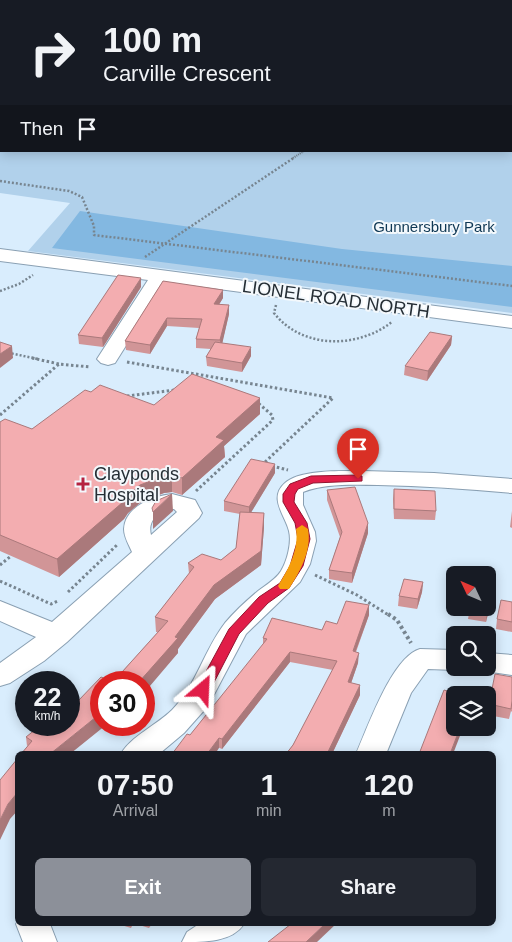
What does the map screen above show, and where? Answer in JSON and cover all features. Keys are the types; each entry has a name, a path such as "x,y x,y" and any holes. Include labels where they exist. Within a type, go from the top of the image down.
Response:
{"street":[{"name":"LIONEL ROAD NORTH","path":"0,255 512,322"},
{"path":"108,359 160,276"},
{"path":"140,751 158,739 182,718 203,690 234,632 263,600 285,586 296,566 304,539 301,523 288,502 289,494 301,482 322,479 394,479 479,482 512,486"},
{"path":"0,676 34,654 57,635 145,553"},
{"path":"0,610 57,635"},
{"path":"372,751 398,690 420,659 446,660"},
{"path":"496,664 512,665"},
{"path":"34,926 40,942"},
{"path":"200,942 224,926"}],"path":[{"path":"165,243 302,152"},
{"path":"0,181 69,191 82,197 94,226 94,235 512,286"},
{"path":"0,291 28,280 44,261"},
{"path":"283,292 274,313 277,320 294,333 324,340 357,340 375,334 387,327 395,318 400,307"},
{"path":"0,351 59,364 106,369 108,359 333,398 262,463 292,471 301,482"},
{"path":"0,415 59,364"},
{"path":"124,397 180,389"},
{"path":"189,494 198,490 273,420 272,415 253,400"},
{"path":"0,581 50,604 55,602 120,542"},
{"path":"0,565 11,556"},
{"path":"296,566 357,595 398,620 420,659"}],"green space":[{"name":"Gunnersbury Park","path":"0,152 512,152 512,313 28,251 70,203 0,193"}],"shaded area":[{"path":"80,211 342,249 512,266 512,307 52,248"}],"building":[{"path":"118,275 141,278 102,338 78,335"},
{"path":"163,281 223,290 214,304 229,305 220,340 196,339 202,319 167,318 150,345 125,341"},
{"path":"430,332 452,336 428,371 405,366"},
{"path":"0,342 12,346 0,354"},
{"path":"215,342 251,347 242,363 206,357"},
{"name":"Clayponds Hospital","path":"192,374 260,398 216,437 224,440 182,478 172,475 164,476 140,485 57,559 0,535 0,422 5,419 32,429 85,390 91,392 100,385 154,405"},
{"path":"251,459 275,464 249,507 224,501"},
{"path":"355,487 368,523 352,573 329,570 342,532 327,490"},
{"path":"394,489 435,491 436,511 394,509"},
{"path":"172,494 153,512 152,508 156,501"},
{"path":"240,512 264,513 261,551 214,585 175,637 178,638 149,671 123,671 168,621 155,617 194,567 188,563 202,554 221,560 236,548"},
{"path":"404,579 423,582 418,599 399,596"},
{"path":"501,600 512,602 512,622 497,619"},
{"path":"346,601 369,605 353,651 359,653 348,682 360,685 328,751 288,751 337,661 290,652 222,739 219,738 209,751 174,751 187,734 190,735 267,639 263,638 272,618 322,630 326,621 337,624"},
{"path":"496,674 512,677 511,709 496,706 496,686 493,686"},
{"path":"90,688 90,722 80,730 80,699"},
{"path":"444,690 446,691 446,736 457,736 451,751 420,751"},
{"path":"72,736 54,751 24,751 32,741 26,737"},
{"path":"15,762 15,796 8,804 0,820 0,780"},
{"path":"288,926 323,926 306,942 268,942"}],"slow traffic":[{"path":"284,586 296,566 304,539 302,529"}],"place":[{"name":"Clayponds Hospital","path":"83,484"}],"route":[{"path":"203,690 234,632 263,600 285,586 296,566 304,539 301,523 288,502 289,494 294,487 301,482 311,479 358,479"}]}
